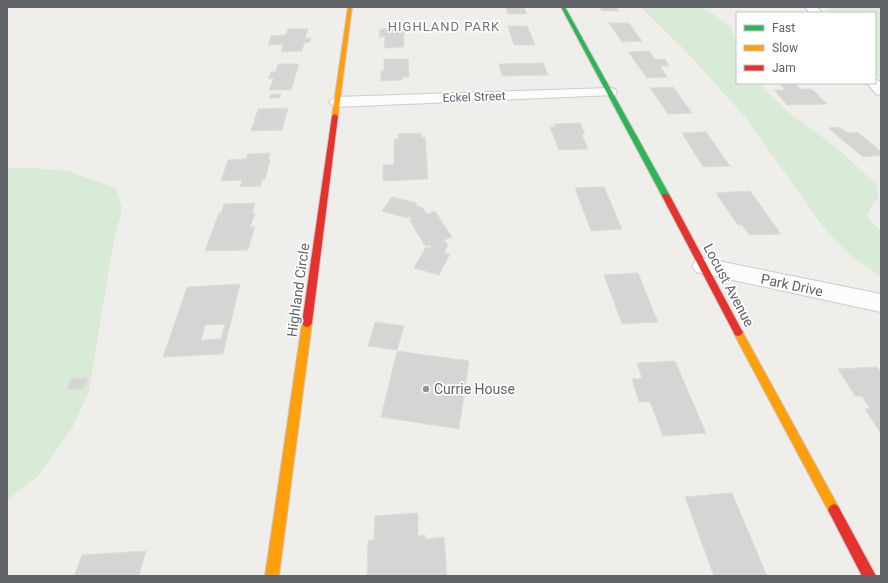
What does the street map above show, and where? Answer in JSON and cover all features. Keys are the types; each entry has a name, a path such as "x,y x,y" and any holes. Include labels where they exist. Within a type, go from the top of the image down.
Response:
{"street":[{"name":"Highland Circle","path":"272,576 350,7"},
{"name":"Locust Avenue","path":"563,7 869,576"},
{"name":"Eckel Street","path":"337,102 610,92"},
{"name":"Park Drive","path":"702,266 881,303"}],"green space":[{"path":"640,7 701,7 716,16 731,28 736,43 736,84 759,84 792,115 837,148 876,184 879,197 872,205 867,216 881,232 881,277 851,256 827,232 745,117 685,50"},
{"path":"827,7 881,7 881,80 876,74 876,12 830,12"},
{"path":"7,168 33,168 68,171 116,188 122,209 113,245 89,392 72,428 38,476 7,500"}],"building":[{"path":"505,7 524,7 527,14 508,14"},
{"path":"599,7 616,7 619,11 602,11"},
{"path":"609,23 629,23 642,41 622,42 626,41 621,41"},
{"path":"508,26 527,26 535,45 514,45"},
{"path":"404,28 404,47 384,48 385,37 379,37 380,29"},
{"path":"288,29 308,29 305,38 311,38 310,42 304,43 302,51 281,52 283,44 268,45 271,36 286,35"},
{"path":"649,51 656,60 665,59 669,66 660,66 667,77 647,78 628,52"},
{"path":"384,59 408,59 409,77 403,77 403,80 381,81 381,71 384,71"},
{"path":"543,63 548,75 502,76 499,64"},
{"path":"278,64 299,64 291,90 269,90 274,78 268,79 271,72 276,72"},
{"path":"780,84 795,84 801,89 812,89 827,104 787,105 774,90 785,90"},
{"path":"673,87 692,113 668,114 650,88"},
{"path":"271,94 281,94 280,98 269,98"},
{"path":"288,108 282,130 251,131 258,109"},
{"path":"580,123 585,134 582,135 588,149 559,150 550,127 555,127 554,124"},
{"path":"840,127 847,133 857,132 876,147 881,152 881,155 863,157 828,128"},
{"path":"706,132 730,166 703,167 682,133"},
{"path":"421,133 422,138 425,137 428,179 383,181 383,165 394,165 394,139 399,139 398,134"},
{"path":"270,153 268,160 270,160 265,179 262,179 261,186 240,187 242,180 221,181 228,160 246,159 248,154"},
{"path":"604,187 622,229 591,231 575,188"},
{"path":"750,191 781,234 749,235 742,225 738,225 716,193"},
{"path":"392,197 417,203 415,205 423,208 427,214 435,211 452,237 444,240 448,245 444,253 450,254 439,275 414,268 426,247 431,248 429,245 425,246 409,219 412,219 410,216 407,218 382,211"},
{"path":"255,203 252,213 255,213 250,227 255,227 248,250 205,251 219,213 221,213 224,204"},
{"path":"638,273 658,322 622,324 604,275"},
{"path":"240,284 223,354 163,357 187,287","holes":["225,324 221,339 201,340 205,325"]},
{"path":"375,322 404,326 397,350 368,346"},
{"name":"Currie House","path":"397,351 469,361 459,429 381,417"},
{"path":"675,361 706,433 663,436 650,402 639,402 632,379 642,378 637,363"},
{"path":"877,367 881,372 881,434 865,409 870,409 862,396 855,396 838,369"},
{"path":"72,378 89,378 83,389 66,390"},
{"path":"732,493 767,576 714,576 685,497"},
{"path":"418,513 418,536 425,535 425,539 444,537 447,576 367,576 368,541 374,540 375,516"},
{"path":"146,551 139,576 74,576 82,555"}],"traffic: fast":[{"path":"563,7 666,196"}],"traffic: slow":[{"path":"335,116 350,7"},
{"path":"272,576 307,323"},
{"path":"738,332 834,510"}],"traffic: jam":[{"path":"307,323 335,116"},
{"path":"666,196 738,332"},
{"path":"834,510 869,576"}],"place":[{"name":"Currie House","path":"426,389"}],"district":[{"name":"HIGHLAND PARK","path":"444,26"}]}
